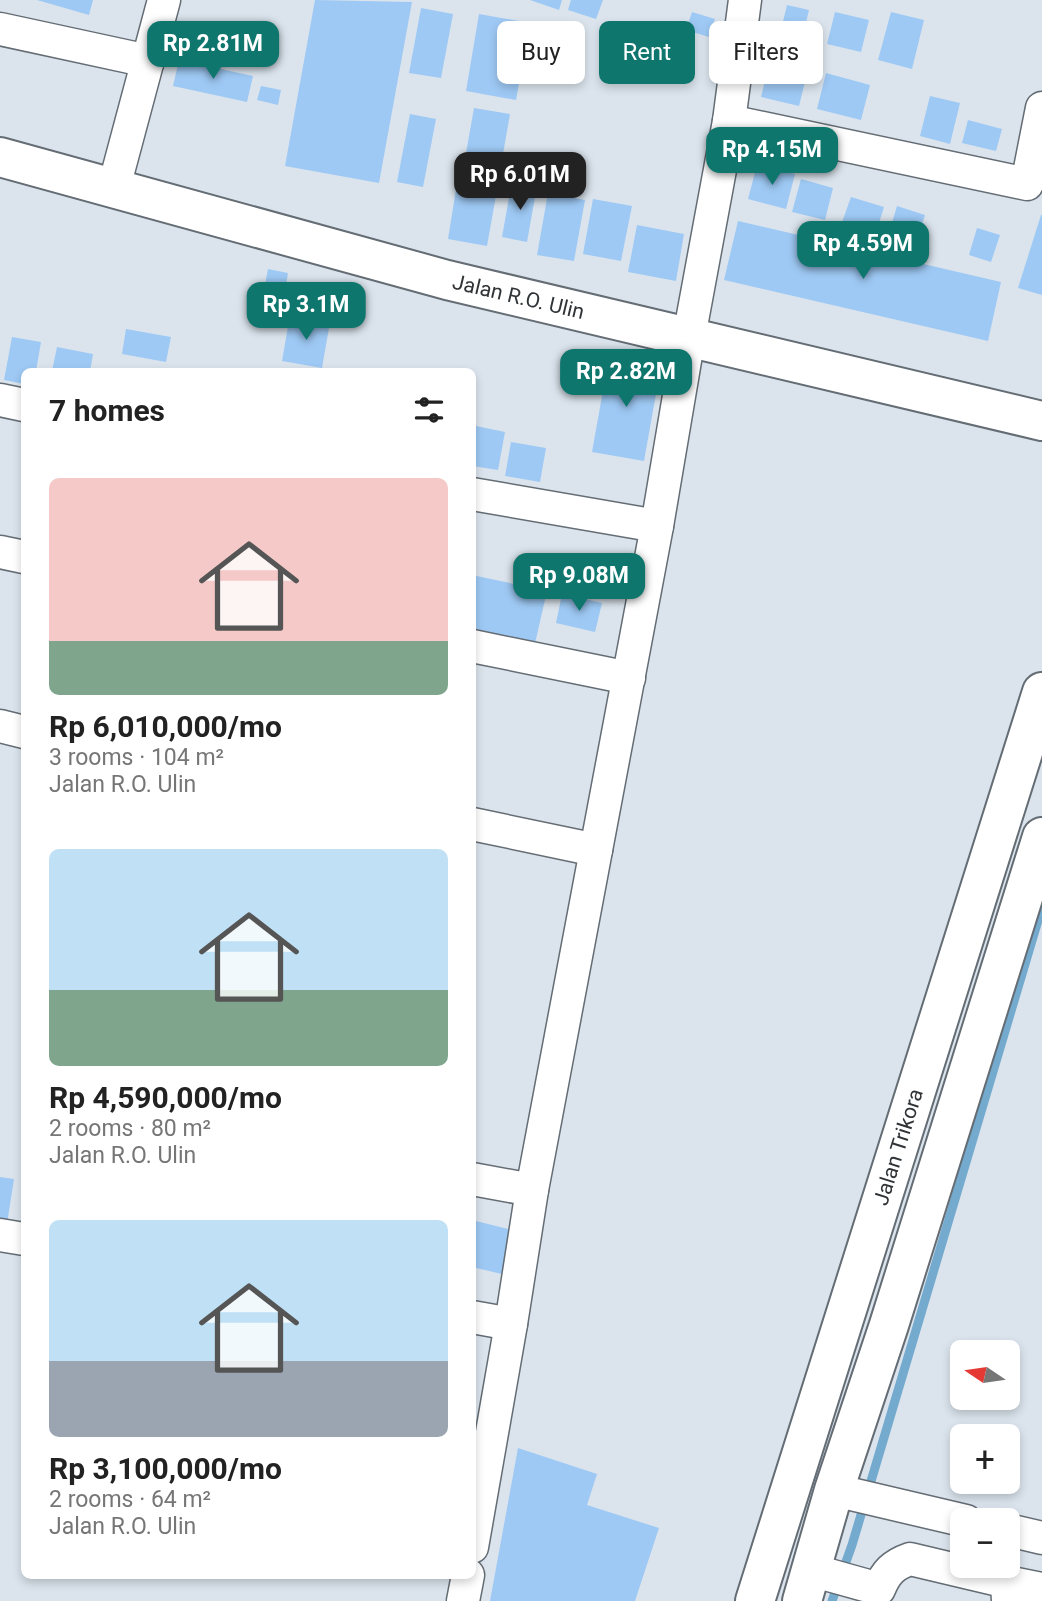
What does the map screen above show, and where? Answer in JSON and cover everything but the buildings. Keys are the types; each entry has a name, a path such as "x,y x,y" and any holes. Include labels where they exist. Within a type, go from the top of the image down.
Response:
{"main road":[{"name":"Jalan R.O. Ulin","path":"0,157 447,279 1042,421"},
{"name":"Jalan Trikora","path":"755,1601 1042,692"},
{"name":"Jalan Trikora","path":"806,1592 834,1490 1039,857"},
{"path":"846,1311 889,1325"}],"street":[{"path":"114,187 164,0"},
{"path":"476,1523 531,1190 629,678 729,121 745,0"},
{"path":"0,29 148,61"},
{"path":"729,121 1027,184 1042,108"},
{"path":"0,400 21,404"},
{"path":"476,495 657,526"},
{"path":"0,552 21,556"},
{"path":"476,647 629,678"},
{"path":"0,726 21,731"},
{"path":"476,825 596,850"},
{"path":"476,1181 531,1190"},
{"path":"0,1235 21,1238"},
{"path":"476,1318 511,1324"},
{"path":"834,1490 950,1517"},
{"path":"1020,1533 1042,1538"},
{"path":"806,1592 878,1595 886,1574 896,1564 911,1559 1008,1591 1042,1589"},
{"path":"463,1601 467,1579"}],"waterway":[{"path":"832,1601 852,1545 1042,907"}]}
